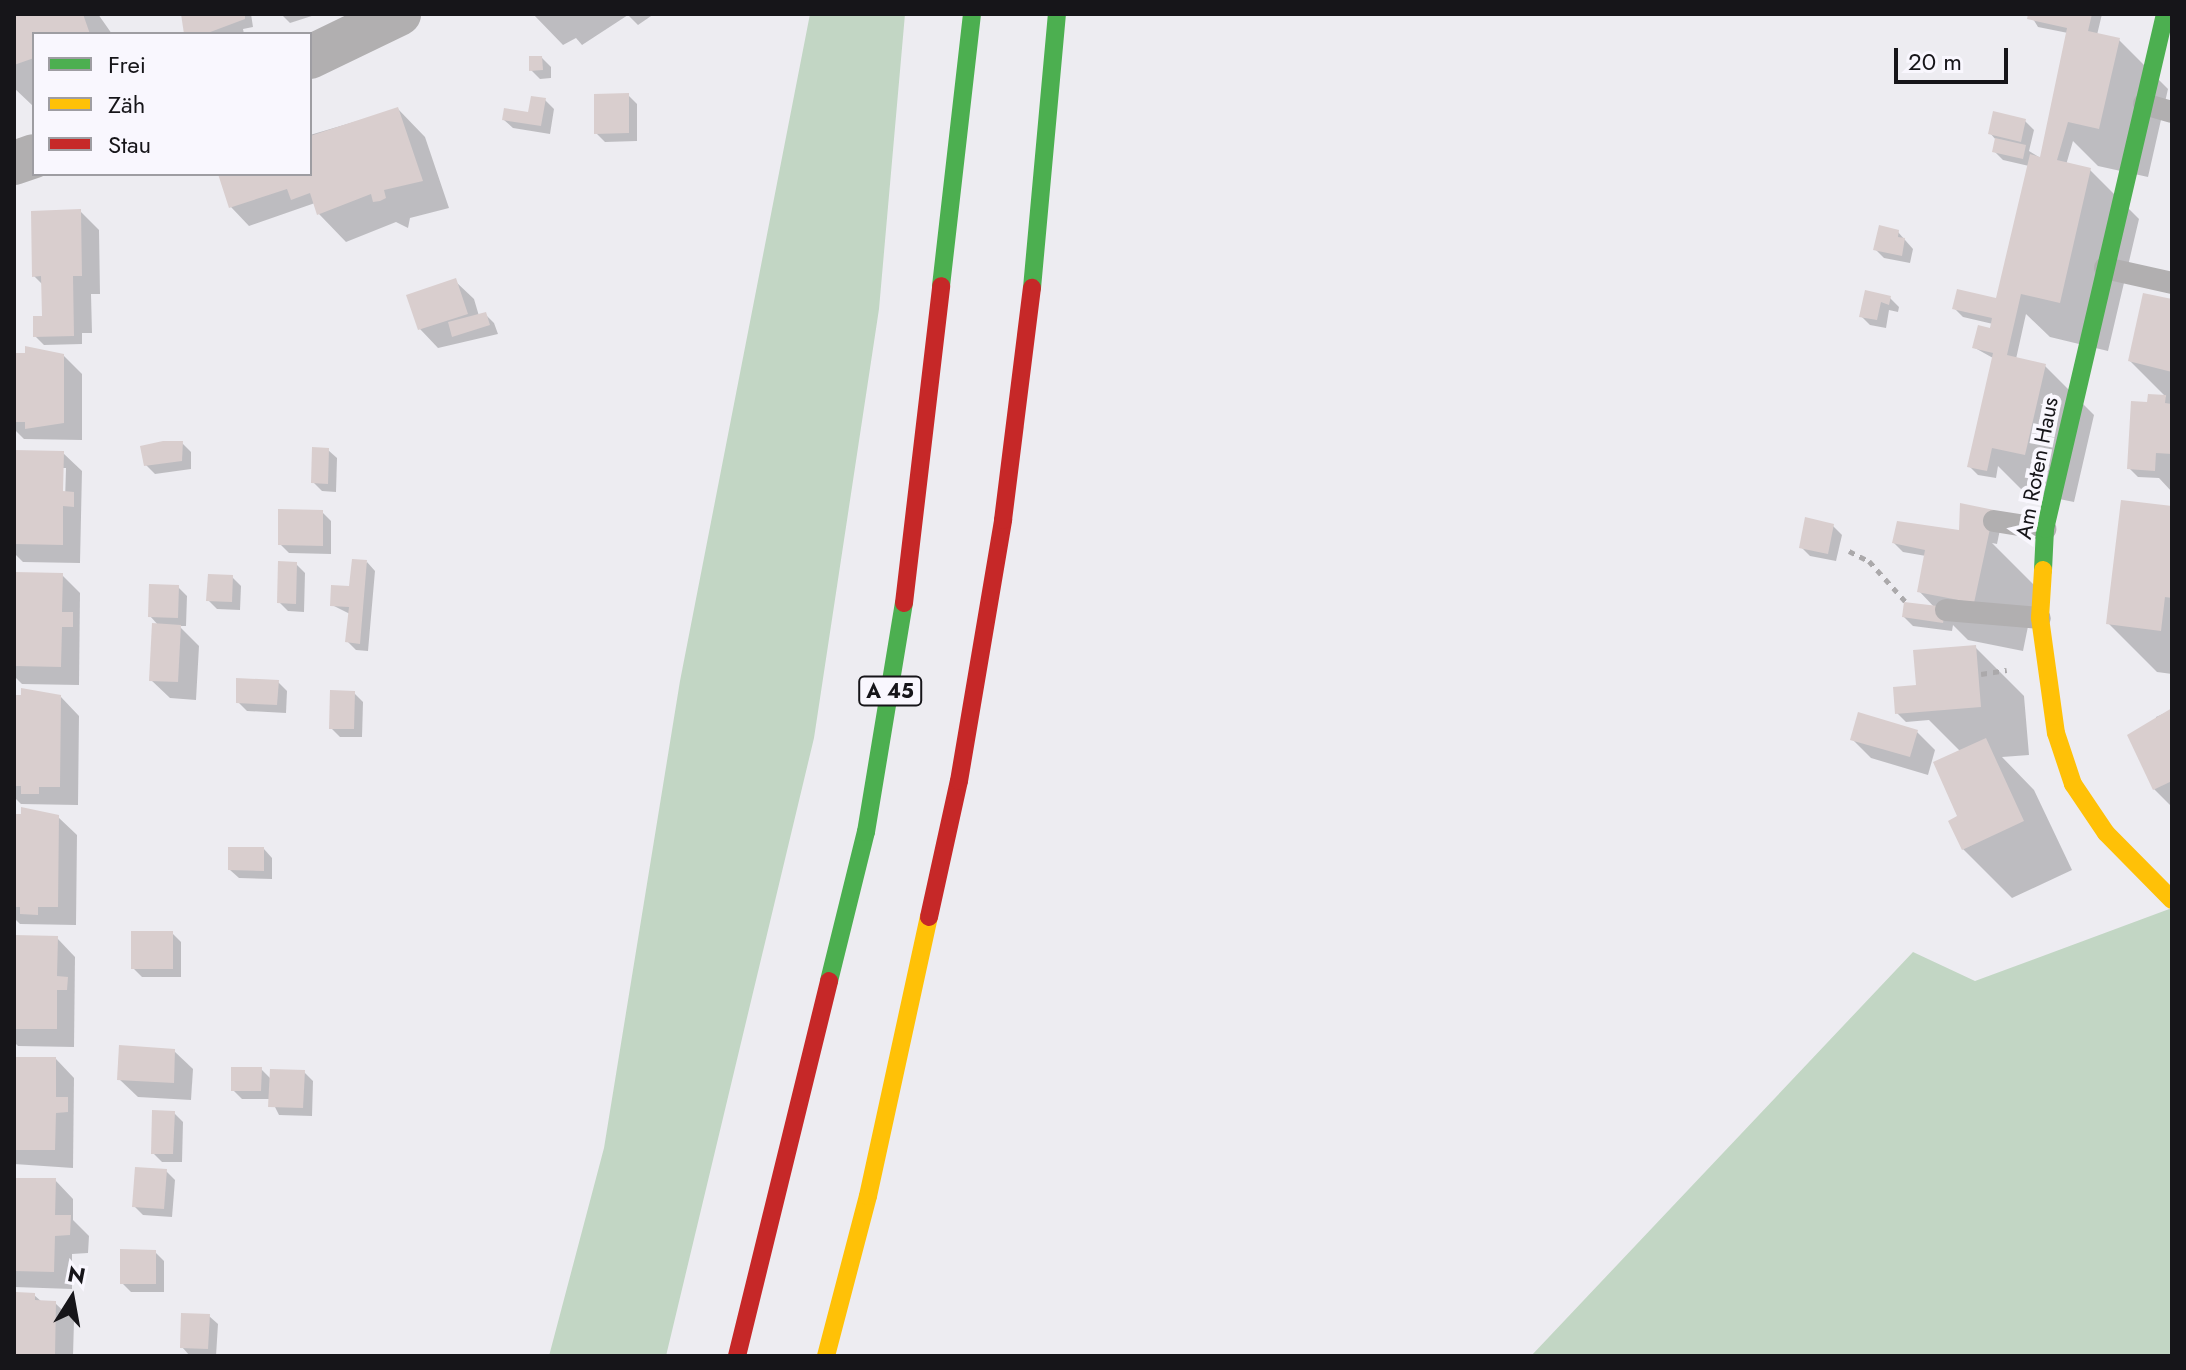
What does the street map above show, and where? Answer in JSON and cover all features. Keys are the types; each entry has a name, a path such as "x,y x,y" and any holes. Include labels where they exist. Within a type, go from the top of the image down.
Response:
{"main road":[{"name":"A 45","path":"737,1356 866,832 911,560 972,14"},
{"path":"826,1356 868,1196 959,781 1007,489 1036,258 1057,14"},
{"name":"Am Roten Haus","path":"2165,14 2045,529 2040,618 2056,733 2073,784 2106,833 2172,900"}],"street":[{"path":"312,56 399,14"}],"lane":[{"path":"2144,104 2172,112"},
{"path":"2105,268 2172,283"},
{"path":"1994,521 2045,529"},
{"path":"1946,610 2040,618"}],"path":[{"path":"1849,551 1869,561 1905,601"},
{"path":"1981,674 2017,669"}],"green space":[{"path":"810,14 905,14 879,309 814,738 666,1356 549,1356 604,1148 680,681"},
{"path":"2172,908 2172,1356 1531,1356 1913,952 1975,981"}],"building":[{"path":"14,14 83,14 89,32 32,32 32,59 14,65"},
{"path":"181,14 245,14 245,19 210,32 184,32"},
{"path":"2028,14 2092,14 2088,31 2120,38 2099,129 2068,122 2057,160 2091,168 2060,303 2021,294 2007,355 2046,364 2025,455 1992,448 1987,471 1967,467 1993,353 1972,348 1978,325 1990,328 1992,318 1952,309 1957,289 1996,298 2030,154 2040,157 2067,28 2027,19"},
{"path":"529,56 542,56 543,70 529,71"},
{"path":"629,93 629,133 594,134 594,94"},
{"path":"531,96 546,98 541,126 502,120 504,108 528,112"},
{"path":"398,107 423,181 384,190 386,198 380,201 373,202 371,194 317,215 310,193 291,200 287,189 229,208 219,176 312,176 312,135"},
{"path":"1993,111 2026,119 2021,142 1988,134"},
{"path":"1995,138 2026,145 2023,159 1992,152"},
{"path":"81,209 82,276 73,276 74,336 33,337 33,316 42,316 41,276 32,277 31,211"},
{"path":"1879,225 1899,230 1898,237 1905,238 1902,256 1873,250"},
{"path":"456,278 468,314 418,330 406,295"},
{"path":"1865,290 1891,296 1889,305 1881,302 1877,320 1859,317"},
{"path":"2143,293 2172,299 2172,372 2128,361"},
{"path":"486,312 490,325 452,337 448,322"},
{"path":"25,346 64,354 64,423 25,429 25,422 14,422 14,353 25,353"},
{"path":"2148,394 2166,395 2165,403 2172,404 2172,454 2156,453 2155,471 2127,469 2131,401 2147,402"},
{"path":"183,441 182,461 144,466 140,446"},
{"path":"312,447 329,448 328,484 311,483"},
{"path":"14,450 64,451 63,491 74,492 74,507 63,506 63,545 14,544"},
{"path":"2121,500 2172,506 2172,598 2165,597 2161,631 2106,624"},
{"path":"1960,503 1994,510 1974,603 1917,592 1925,550 1892,543 1897,521 1959,530"},
{"path":"278,509 323,510 323,546 278,545"},
{"path":"1805,517 1834,524 1828,554 1799,548"},
{"path":"352,559 367,560 360,644 345,642 349,607 330,606 331,585 349,586"},
{"path":"278,561 297,562 296,604 277,603"},
{"path":"14,572 63,573 62,612 73,612 73,627 62,627 61,667 14,666"},
{"path":"208,574 233,575 232,602 206,601"},
{"path":"149,584 179,585 178,618 148,617"},
{"path":"1904,602 1946,607 1943,623 1902,617"},
{"path":"152,623 181,625 178,682 149,681"},
{"path":"1976,645 1981,707 1895,714 1893,687 1916,685 1913,650"},
{"path":"236,678 279,680 277,705 236,703"},
{"path":"21,688 61,695 60,787 39,787 39,794 21,794 21,786 14,786 14,695 21,695"},
{"path":"330,690 355,691 354,729 329,729"},
{"path":"2172,708 2172,781 2153,790 2127,735"},
{"path":"1858,712 1918,730 1910,757 1850,740"},
{"path":"1986,738 2024,821 1962,850 1948,821 1957,816 1933,762"},
{"path":"21,807 59,815 58,907 38,907 38,915 20,914 20,907 14,907 14,814 21,814"},
{"path":"228,847 264,847 264,871 228,870"},
{"path":"131,931 173,931 173,969 131,969"},
{"path":"14,935 58,936 57,976 68,977 67,990 57,990 57,1029 14,1029"},
{"path":"119,1045 175,1049 174,1083 117,1080"},
{"path":"14,1057 56,1057 56,1097 68,1097 68,1112 56,1113 55,1150 14,1150"},
{"path":"231,1067 262,1067 261,1091 231,1091"},
{"path":"270,1069 305,1070 303,1108 268,1107"},
{"path":"152,1110 175,1111 173,1154 151,1154"},
{"path":"135,1167 167,1169 164,1209 132,1207"},
{"path":"14,1178 56,1178 55,1215 71,1215 70,1235 55,1236 54,1272 14,1271"},
{"path":"120,1249 156,1250 156,1284 120,1284"},
{"path":"16,1292 35,1293 35,1300 56,1301 55,1356 14,1356"},
{"path":"181,1313 210,1314 208,1349 180,1348"}],"traffic: fast":[{"path":"941,286 972,14"},
{"path":"1032,288 1057,14"},
{"path":"2043,570 2045,529 2165,14"},
{"path":"829,981 866,832 904,603"}],"traffic: slow":[{"path":"2043,570 2040,618 2056,733 2073,784 2106,833 2172,900"},
{"path":"826,1356 868,1196 929,917"}],"traffic: jam":[{"path":"904,603 941,286"},
{"path":"929,917 959,781 1003,520 1032,288"},
{"path":"737,1356 829,981"}]}
